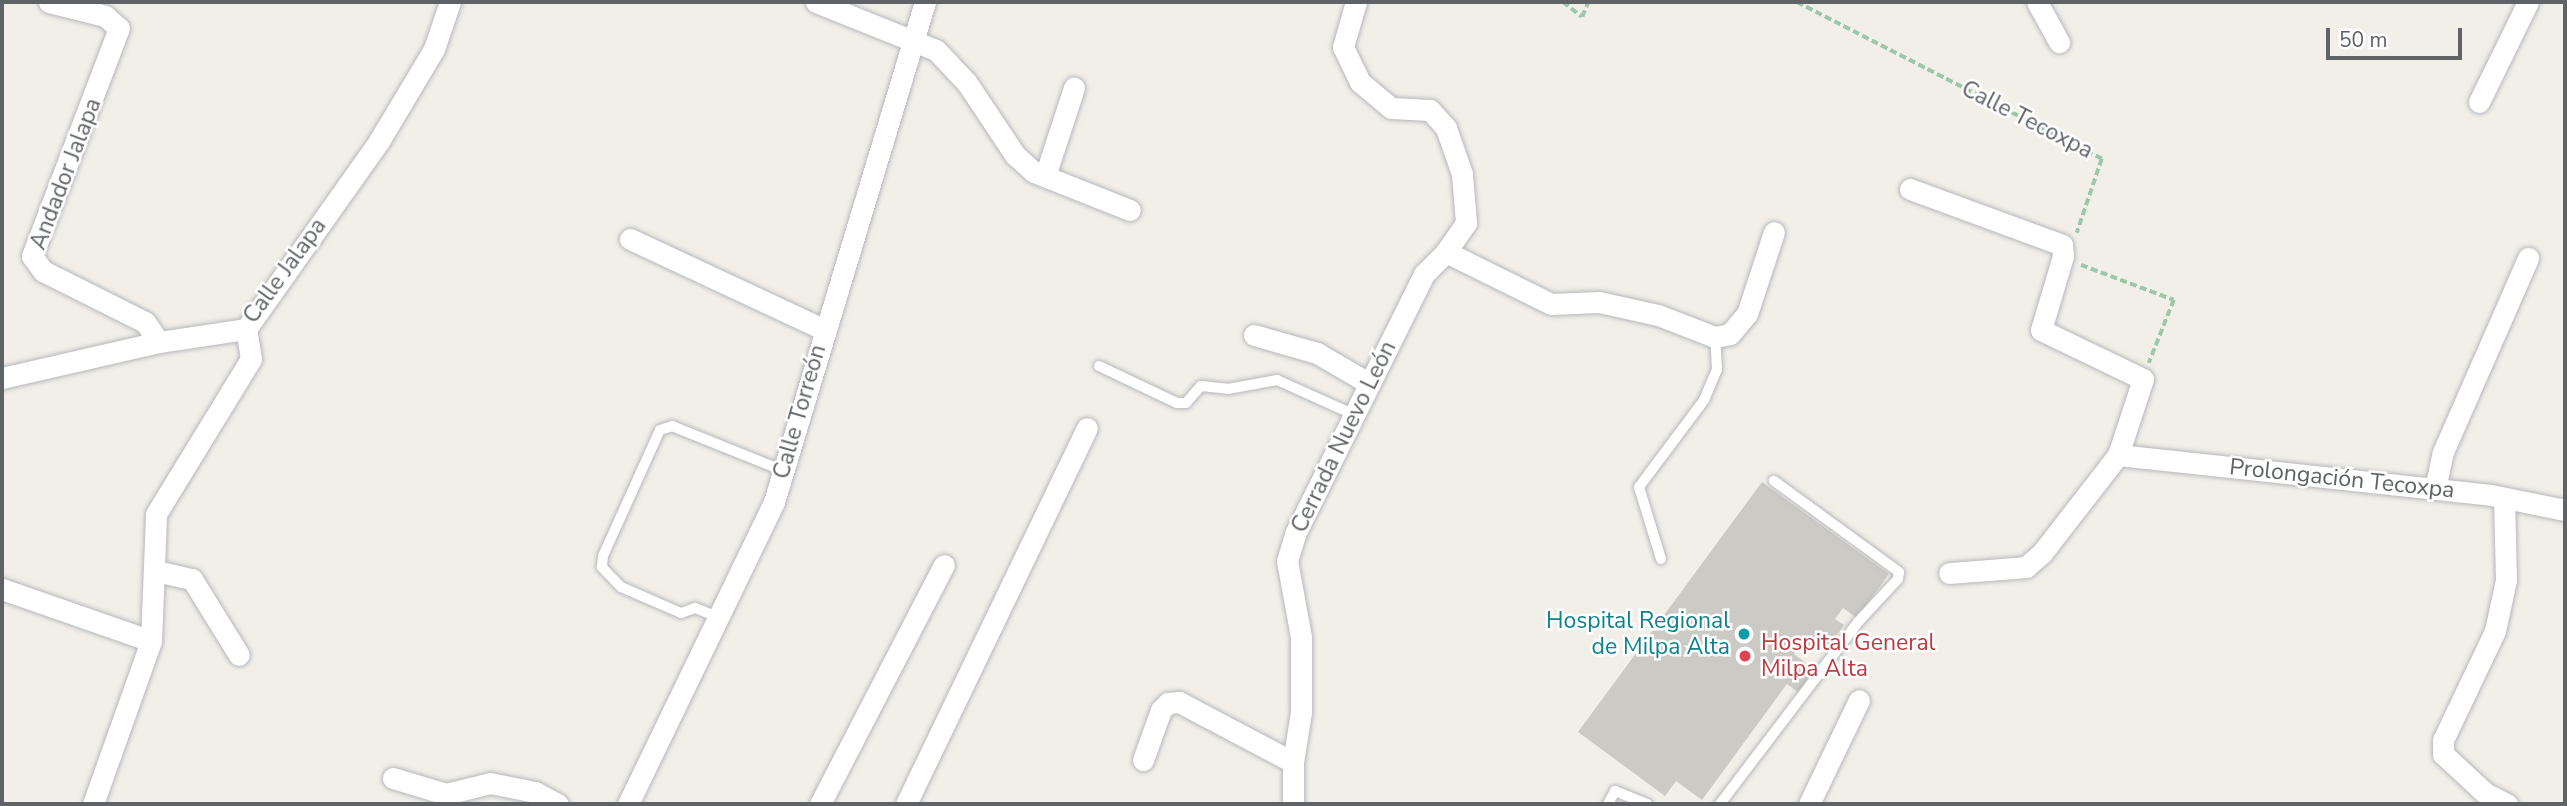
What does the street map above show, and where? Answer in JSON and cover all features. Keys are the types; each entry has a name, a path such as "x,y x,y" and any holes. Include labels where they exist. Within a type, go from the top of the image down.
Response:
{"street":[{"name":"Calle Jalapa","path":"2,379 159,342 246,329 379,141 434,49 450,2"},
{"path":"816,2 936,50 967,83 1015,155 1045,176 1130,210"},
{"name":"Calle Torreón","path":"628,804 721,619 784,471 823,329 925,2"},
{"name":"Cerrada Nuevo León","path":"1293,804 1293,762 1301,712 1301,637 1287,561 1295,534 1424,274 1446,252 1466,223 1462,174 1447,128 1430,110 1391,108 1360,82 1343,47 1356,2"},
{"path":"2037,2 2059,42"},
{"path":"2479,102 2528,2"},
{"name":"Andador Jalapa","path":"58,3 116,21 117,43 32,257 43,271 145,321 159,342"},
{"path":"1045,176 1074,88"},
{"path":"1910,189 2062,245 2063,256 2041,330 2143,379 2118,455 2042,553 2026,567 1949,573"},
{"path":"1446,252 1551,304 1599,302 1658,315 1715,337 1730,334 1747,314 1774,232"},
{"path":"630,239 823,329"},
{"path":"2435,488 2443,452 2528,258"},
{"path":"93,804 151,641 156,571 156,514 251,359 246,329"},
{"path":"1254,335 1317,353 1370,384"},
{"path":"906,804 1087,428"},
{"name":"Prolongación Tecoxpa","path":"2118,455 2435,488 2565,510"},
{"path":"2504,498 2506,580 2495,631 2443,740 2443,754 2485,793 2507,804"},
{"path":"820,804 943,565"},
{"path":"156,571 192,579 239,655"},
{"path":"2,589 151,641"},
{"path":"1809,804 1859,700"},
{"path":"1143,760 1161,710 1167,703 1178,702 1293,762"},
{"path":"393,778 446,794 491,783 535,792 558,804"}],"lane":[{"path":"1661,559 1639,487 1704,400 1717,370 1715,337"},
{"path":"1100,366 1177,403 1186,403 1201,386 1228,389 1278,380 1355,415"},
{"path":"721,619 695,608 681,613 621,587 602,567 603,556 660,430 672,426 784,471"},
{"path":"1720,804 1858,622 1898,579 1899,572 1774,481"},
{"path":"1608,804 1615,791 1647,804"}],"path":[{"path":"1563,2 1582,17 1588,2"},
{"name":"Calle Tecoxpa","path":"1797,2 2102,159 2077,234"},
{"path":"2068,260 2174,300 2143,379"}],"building":[{"name":"Hospital Regional de Milpa Alta","path":"1762,482 1889,574 1857,618 1843,608 1835,619 1844,625 1825,652 1816,645 1811,651 1802,643 1794,654 1818,672 1802,695 1787,684 1702,800 1676,781 1665,796 1578,732"}],"place":[{"name":"Hospital Regional de Milpa Alta","path":"1744,634"},
{"name":"Hospital General Milpa Alta","path":"1745,656"}]}
